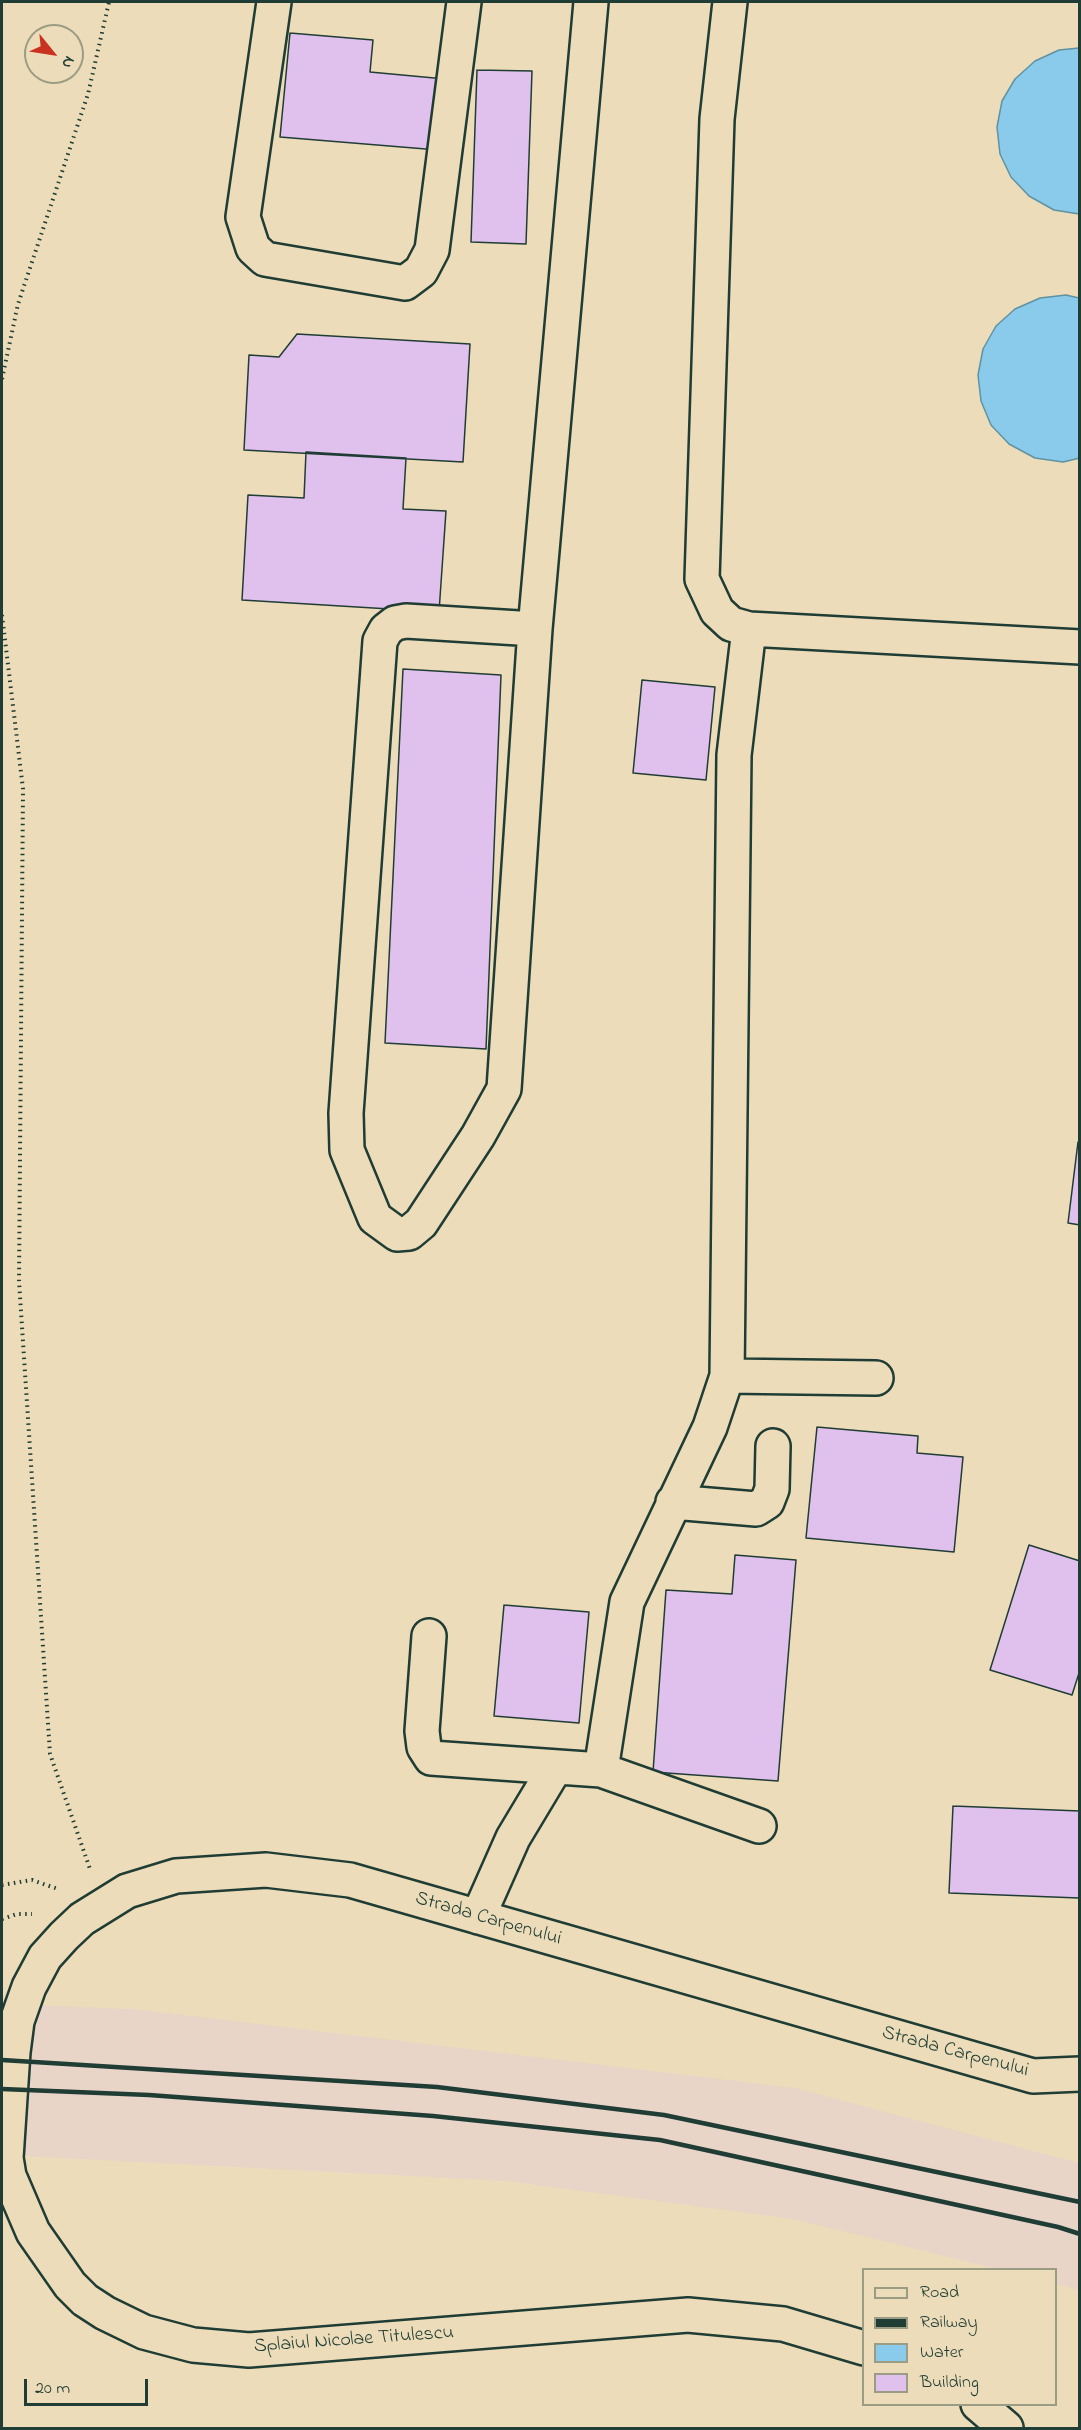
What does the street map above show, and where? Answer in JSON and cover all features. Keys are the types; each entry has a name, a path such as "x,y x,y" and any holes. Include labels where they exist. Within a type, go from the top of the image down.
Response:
{"street":[{"path":"274,2 243,217 253,248 265,259 405,283 421,271 432,249 464,2"},
{"path":"535,629 406,621 395,623 386,630 380,641 346,1113 347,1150 375,1218 397,1234 409,1233 421,1223 478,1136 504,1089 535,629 591,2"},
{"path":"729,2 717,119 702,579 717,611 731,624 749,629 1080,647"},
{"path":"601,1770 627,1602 710,1427 727,1376 734,755 749,629"},
{"path":"727,1376 876,1378"},
{"path":"673,1502 756,1509 767,1502 772,1490 773,1446"},
{"path":"429,1636 422,1731 424,1747 432,1758 601,1770 759,1826"},
{"path":"478,1917 513,1838 555,1768"},
{"name":"Strada Carpenului","path":"10,2088 17,2021 29,1987 45,1957 82,1919 127,1891 176,1876 266,1870 350,1880 1033,2076 1080,2074"},
{"name":"Splaiul Nicolae Titulescu","path":"10,2088 7,2167 33,2232 44,2250 85,2300 124,2323 166,2339 219,2349 249,2350 688,2315 783,2324 862,2347"},
{"path":"980,2406 1006,2428"}],"path":[{"path":"2,380 18,304 88,94 109,2"},
{"path":"2,615 23,789 19,1281 50,1754 103,1906"}],"shaded area":[{"path":"2,2004 133,2009 795,2088 1079,2163 1079,2290 1057,2284 1057,2268 994,2268 793,2219 507,2181 2,2155"}],"water":[{"path":"1080,48 1079,214 1054,210 1029,196 1011,177 1000,154 997,127 1002,101 1015,79 1035,61 1059,50"},
{"path":"1066,295 1079,298 1080,458 1063,462 1035,458 1009,444 991,425 981,401 978,375 983,349 996,326 1015,309 1040,298"}],"building":[{"path":"290,33 373,40 370,72 445,79 438,150 280,137"},
{"path":"477,70 532,71 526,244 471,242"},
{"path":"297,334 470,344 463,462 244,450 249,355 279,357"},
{"path":"306,452 406,458 403,509 446,511 439,612 242,600 248,495 304,498"},
{"path":"403,669 501,675 486,1049 385,1043"},
{"path":"642,680 715,687 706,780 633,773"},
{"path":"1078,1142 1080,1143 1080,1225 1068,1223"},
{"path":"817,1427 918,1436 917,1453 963,1457 954,1552 806,1538"},
{"path":"1029,1545 1080,1561 1080,1670 1072,1695 990,1670"},
{"path":"735,1555 796,1560 778,1781 653,1772 666,1590 732,1594"},
{"path":"504,1605 589,1612 579,1723 494,1716"},
{"path":"953,1806 1080,1811 1079,1898 949,1893"}],"railway":[{"path":"2,2060 437,2087 664,2115 1080,2202"},
{"path":"2,2089 149,2095 433,2116 660,2140 1058,2227 1080,2234"}]}
